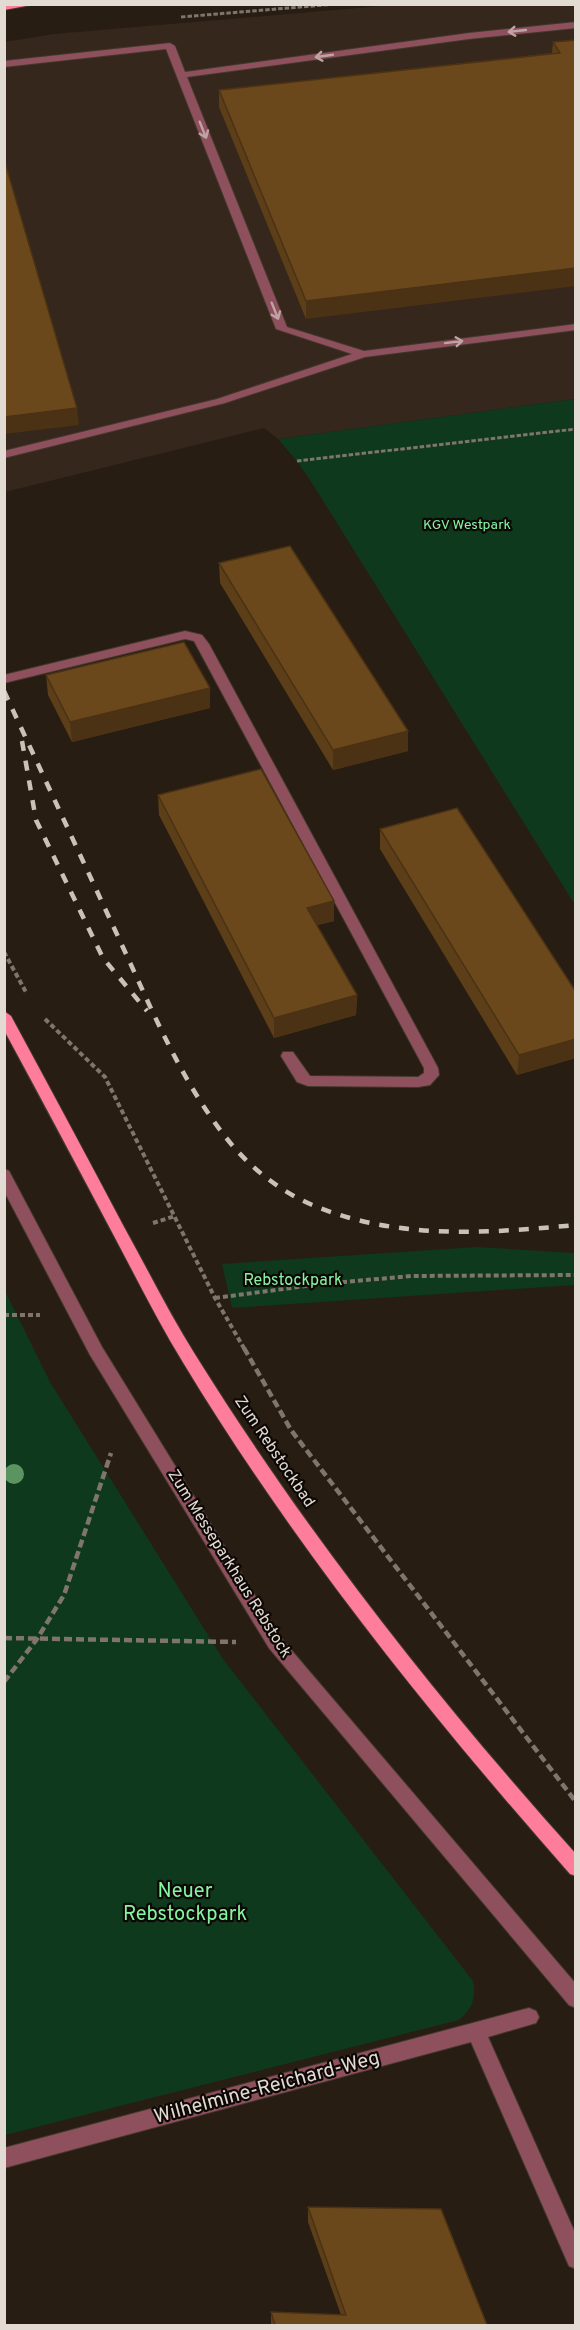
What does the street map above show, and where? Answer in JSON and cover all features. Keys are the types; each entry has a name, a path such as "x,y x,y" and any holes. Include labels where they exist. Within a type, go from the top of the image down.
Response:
{"main road":[{"path":"4,7 33,4"},
{"name":"Zum Rebstockbad","path":"4,1016 161,1310 189,1359 242,1441 314,1546 411,1674 507,1790 576,1868"}],"street":[{"path":"182,75 468,36 576,25"},
{"path":"4,64 170,46 282,329 363,354"},
{"path":"4,455 220,401 363,354 576,327"},
{"path":"4,679 185,635 198,638 431,1068 432,1075 425,1081 418,1082 308,1081 302,1078 288,1056"},
{"name":"Zum Messeparkhaus Rebstock","path":"4,1175 96,1351 275,1643 576,1999"},
{"name":"Wilhelmine-Reichard-Weg","path":"4,2158 529,2017"},
{"path":"476,2031 576,2259"}],"path":[{"path":"297,461 576,429"},
{"path":"4,952 31,1001"},
{"path":"37,1011 105,1077 215,1298 291,1430 576,1802"},
{"path":"215,1298 321,1284 412,1276 576,1275"},
{"path":"4,1315 32,1316"},
{"path":"4,1682 37,1639 64,1595 111,1453"},
{"path":"4,1638 275,1643"}],"shaded area":[{"path":"393,5 575,5 575,399 278,439 264,428 5,492 5,42 54,34"}],"green space":[{"name":"KGV Westpark","path":"576,399 575,905 312,483 278,439"},
{"name":"Rebstockpark","path":"477,1247 575,1253 575,1285 232,1308 222,1264"},
{"name":"Neuer Rebstockpark","path":"5,1291 50,1382 223,1659 473,1981 472,2003 459,2020 5,2135"}],"building":[{"path":"576,40 576,268 306,301 219,90 560,53 553,42"},
{"path":"4,159 77,408 4,417"},
{"path":"290,546 408,731 333,750 219,563"},
{"path":"184,642 210,688 70,722 46,675"},
{"path":"261,769 334,901 307,908 357,995 274,1018 158,795"},
{"path":"457,808 576,992 576,1039 519,1055 380,829"},
{"path":"308,2207 441,2209 487,2325 275,2325 271,2312 346,2315"}],"railway":[{"path":"4,691 170,1048 214,1122 251,1165 272,1182 308,1203 351,1218 382,1225 446,1232 576,1225"},
{"path":"22,741 36,820 103,958 147,1011"}]}
